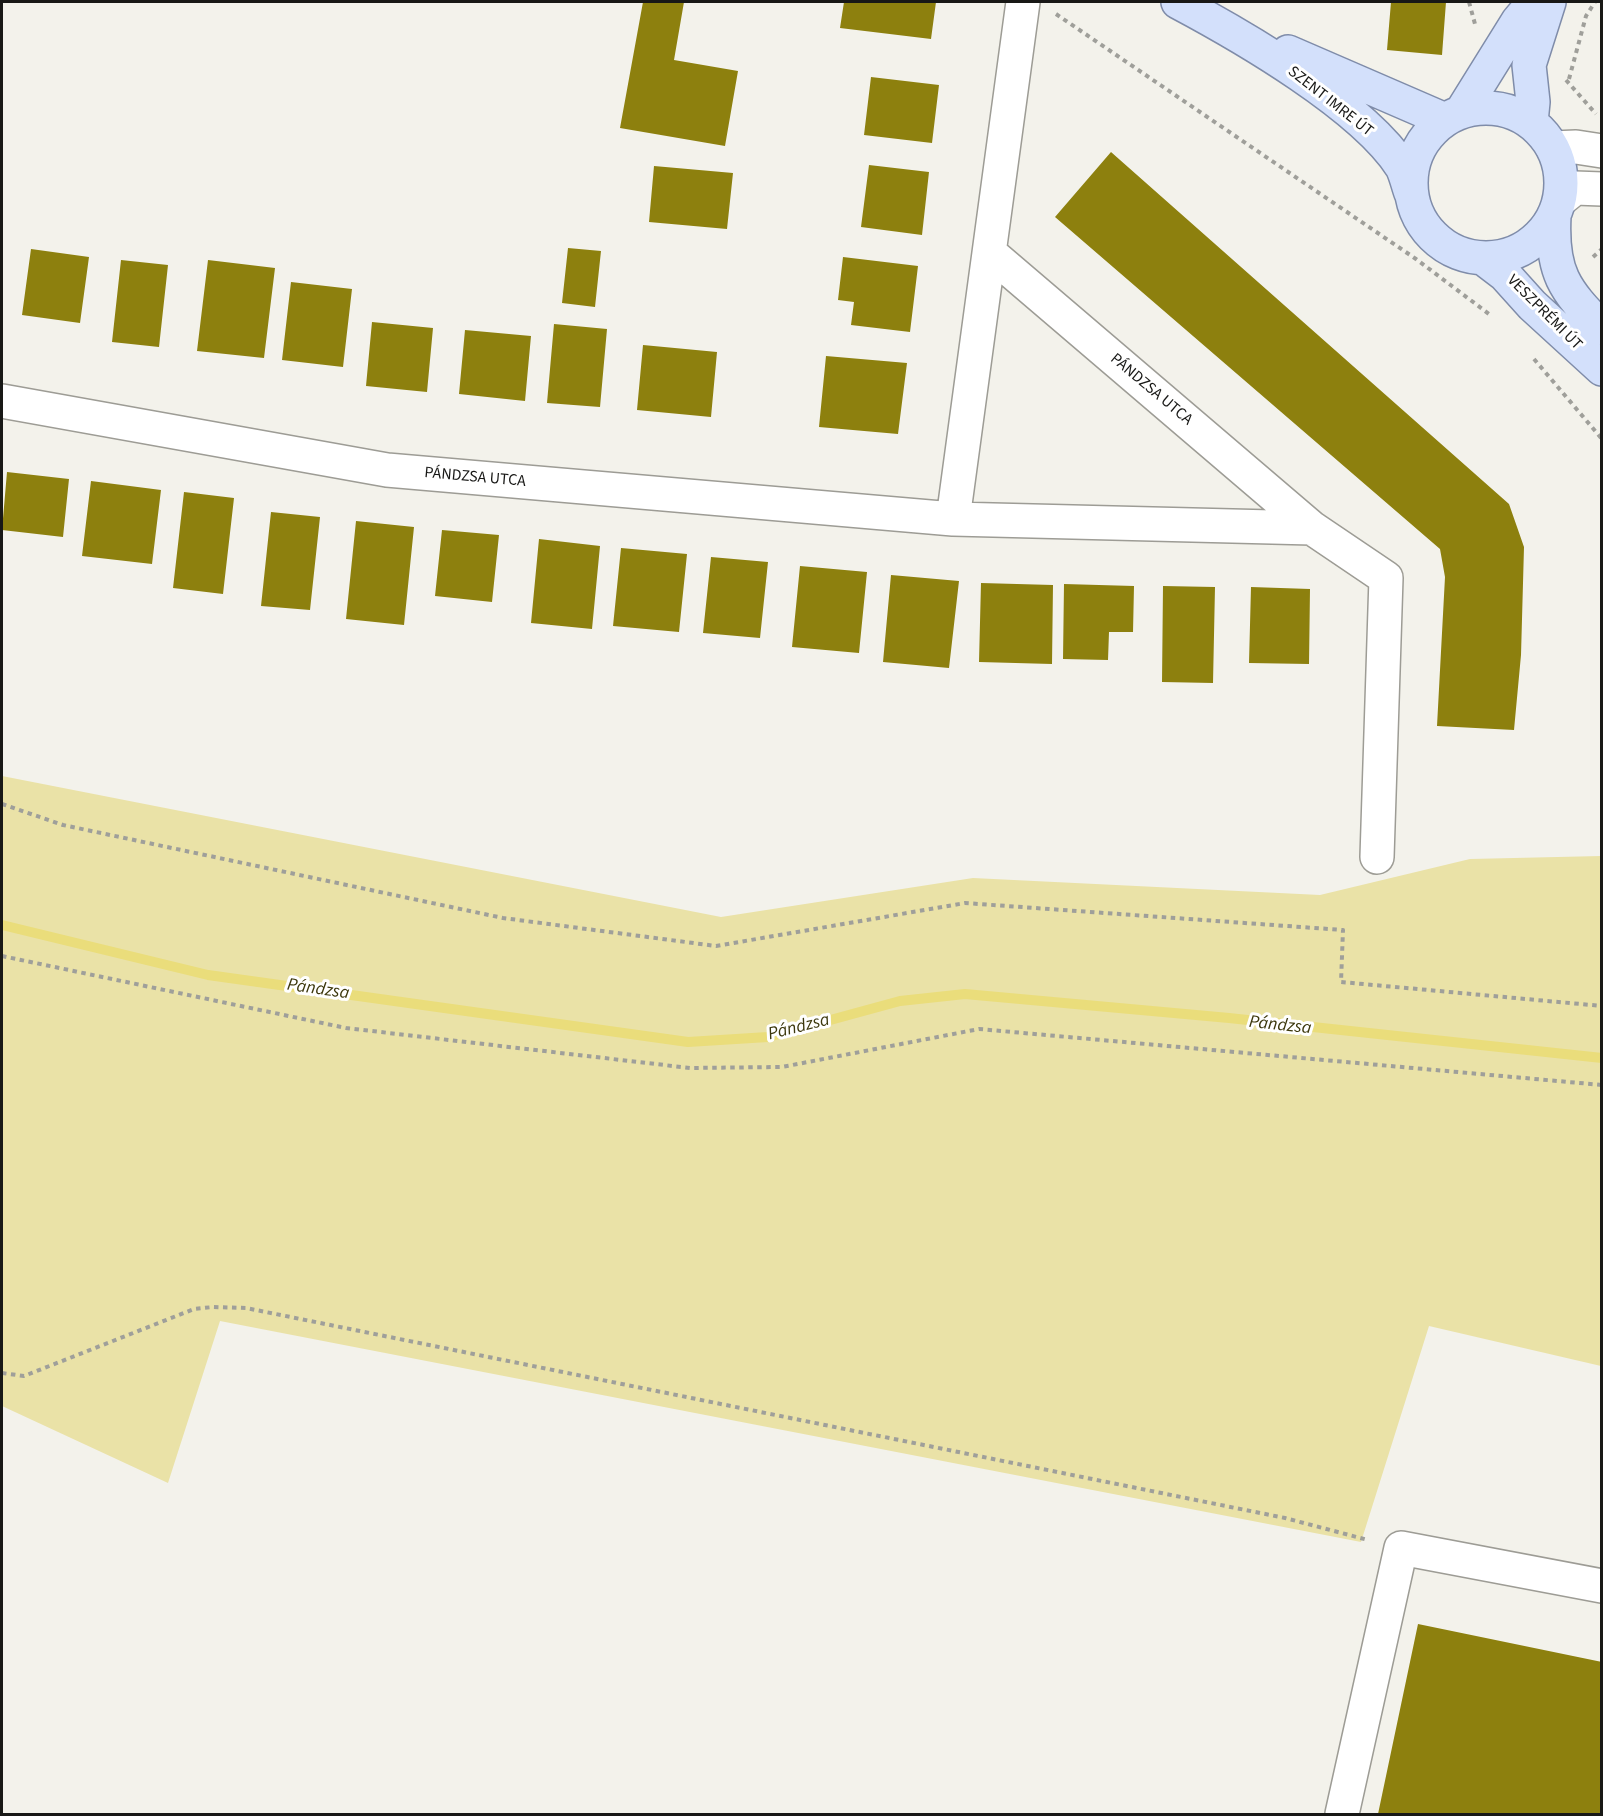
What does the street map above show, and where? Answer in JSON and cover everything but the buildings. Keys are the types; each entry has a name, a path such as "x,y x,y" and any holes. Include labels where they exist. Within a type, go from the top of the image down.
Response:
{"main road":[{"name":"SZENT IMRE ÚT","path":"1178,2 1228,28 1300,76 1359,120 1403,168 1411,194"},
{"path":"1453,115 1486,108 1510,111 1531,122 1553,148 1561,173 1557,208 1542,234 1525,248 1505,256 1484,259 1457,254 1434,239 1416,213 1411,194 1412,166 1419,147 1429,133 1453,115 1518,21 1534,2"},
{"path":"1531,122 1533,102 1529,64 1549,2"},
{"name":"SZENT IMRE ÚT","path":"1228,28 1453,115"},
{"name":"VESZPRÉMI ÚT","path":"1557,208 1553,243 1562,281 1570,297 1602,328"},
{"name":"VESZPRÉMI ÚT","path":"1484,259 1505,275 1532,305 1602,369"}],"street":[{"path":"952,519 990,253 1035,5"},
{"path":"1553,148 1576,147 1602,152"},
{"path":"1557,208 1575,188 1602,189"},
{"name":"PÁNDZSA UTCA","path":"990,253 1312,528 1386,578 1377,857"},
{"name":"PÁNDZSA UTCA","path":"2,401 387,470 952,519 1312,528"},
{"path":"1342,1815 1401,1548 1602,1586"}],"path":[{"path":"1569,80 1586,16 1595,2"},
{"path":"1035,5 1416,259 1498,321"},
{"path":"1528,352 1602,439"},
{"path":"2,804 63,825 503,918 716,946 965,903 1343,930 1341,982 1602,1006"},
{"path":"2,956 346,1028 690,1068 782,1067 979,1029 1602,1085"},
{"path":"2,1373 24,1376 194,1309 246,1308 1285,1518 1401,1548"}],"shaded area":[{"path":"2,776 721,917 973,878 1320,895 1470,859 1601,856 1601,1366 1429,1326 1361,1542 220,1321 168,1483 2,1406"}],"waterway":[{"name":"Pándzsa","path":"2,925 208,975 688,1042 768,1037 900,1001 965,994 1229,1018 1602,1058"}]}
